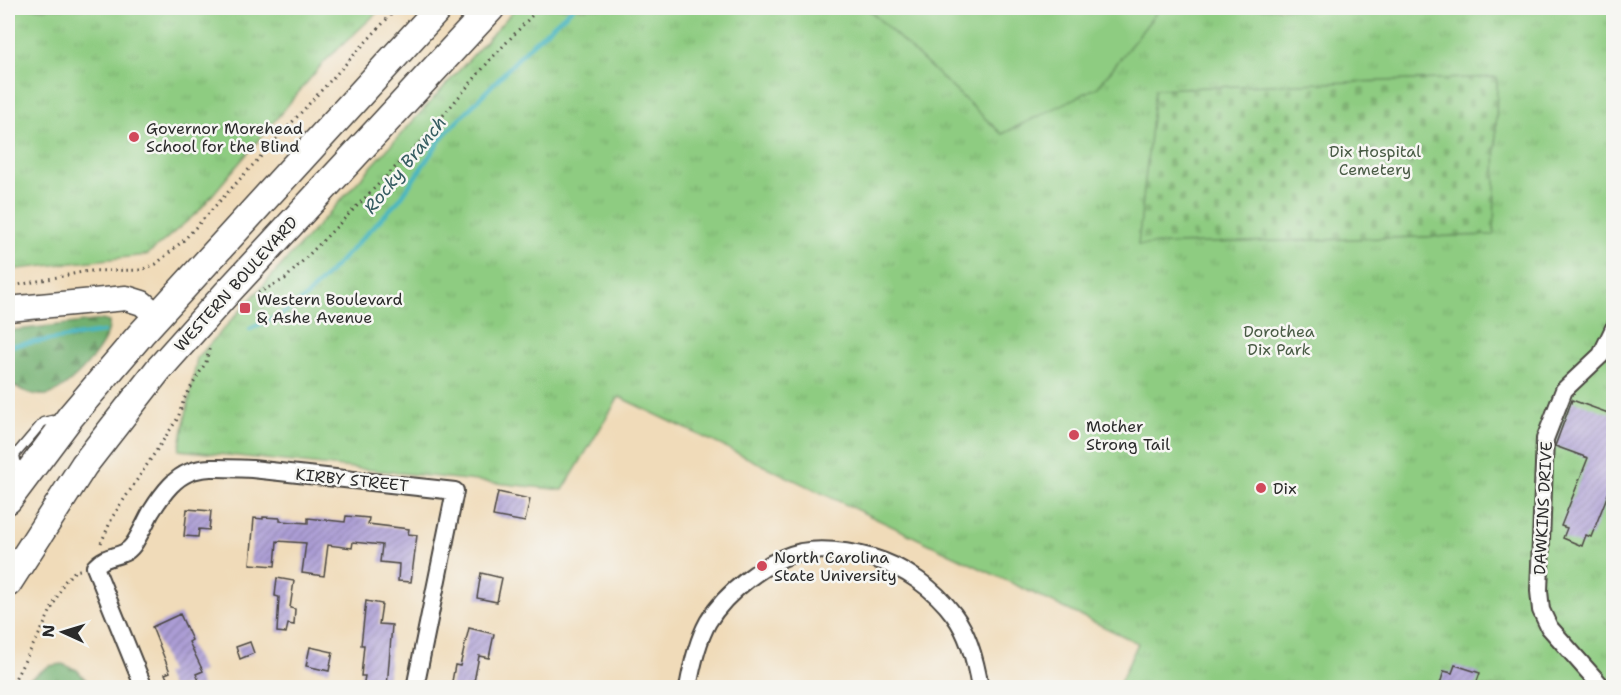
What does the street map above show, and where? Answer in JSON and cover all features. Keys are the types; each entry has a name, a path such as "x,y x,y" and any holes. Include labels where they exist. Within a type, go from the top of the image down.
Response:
{"main road":[{"path":"8,500 16,461 65,424 157,316 439,8"},
{"name":"WESTERN BOULEVARD","path":"8,583 84,465 158,370 492,8"},
{"path":"157,316 185,340"}],"street":[{"path":"8,309 126,298 142,303 157,316"},
{"name":"DAWKINS DRIVE","path":"1603,687 1549,627 1541,610 1539,591 1545,440 1564,390 1601,355 1614,328"},
{"name":"KIRBY STREET","path":"94,567 106,557 124,554 133,545 151,512 170,486 181,475 192,470 252,469 454,491 415,687"},
{"path":"688,687 698,645 719,606 749,579 782,558 800,552 819,550 888,562 926,586 954,615 973,657 980,687"},
{"path":"94,567 144,687"}],"path":[{"path":"8,287 98,270 141,270 156,264 184,240 397,8"},
{"path":"256,294 285,279 424,138 490,60 539,8"},
{"path":"10,687 44,627 64,582 75,571 94,567 102,538 113,516 178,418 184,399 206,362 212,342"}],"green space":[{"name":"Governor Morehead School for the Blind","path":"8,8 382,8 324,62 198,212 147,255 8,270"},
{"name":"Dorothea Dix Park","path":"516,8 1613,8 1613,687 1118,687 1138,643 619,397 563,490 179,450 197,358"},
{"path":"867,8 1160,8 1098,87 1002,134"},
{"name":"Dix Hospital Cemetery","path":"1497,77 1494,235 1138,245 1155,89"},
{"path":"102,320 109,322 104,341 76,376 56,392 47,395 31,394 8,382 8,331"},
{"path":"62,664 77,670 92,687 20,687 49,666"}],"building":[{"path":"1572,400 1614,415 1614,479 1591,537 1586,535 1582,546 1563,538 1567,528 1561,526 1588,458 1555,446"},
{"path":"498,492 530,499 525,522 493,516"},
{"path":"187,509 211,511 209,530 199,529 198,537 184,536"},
{"path":"346,516 369,518 368,524 409,529 408,534 417,535 411,582 398,581 399,564 380,562 382,545 353,542 352,548 328,545 324,576 302,573 306,543 277,541 275,566 250,564 254,518 280,518 280,521 308,523 308,518 345,522"},
{"path":"481,573 502,578 497,602 477,598"},
{"path":"277,578 294,581 290,608 295,609 294,625 288,624 286,633 277,632 279,597 275,596"},
{"path":"366,601 382,604 379,624 392,625 387,687 363,687 365,676 361,676 364,645 361,645"},
{"path":"180,614 192,640 189,642 203,671 196,674 202,687 171,687 165,674 170,672 152,627"},
{"path":"469,628 494,634 489,658 479,656 473,687 451,687 455,665 460,666"},
{"path":"250,642 254,653 240,659 236,647"},
{"path":"310,647 333,652 329,671 306,666"},
{"path":"1455,665 1480,673 1475,687 1439,687 1444,671 1452,673"}],"waterway":[{"name":"Rocky Branch","path":"250,329 282,314 305,298 400,199 443,136 532,44 573,8"},
{"name":"Rocky Branch","path":"8,346 103,332"}],"place":[{"name":"Governor Morehead School for the Blind","path":"134,137"},
{"name":"Western Boulevard & Ashe Avenue","path":"245,308"},
{"name":"Mother Strong Tail","path":"1074,435"},
{"name":"Dix","path":"1261,488"},
{"name":"North Carolina State University","path":"762,566"}]}
